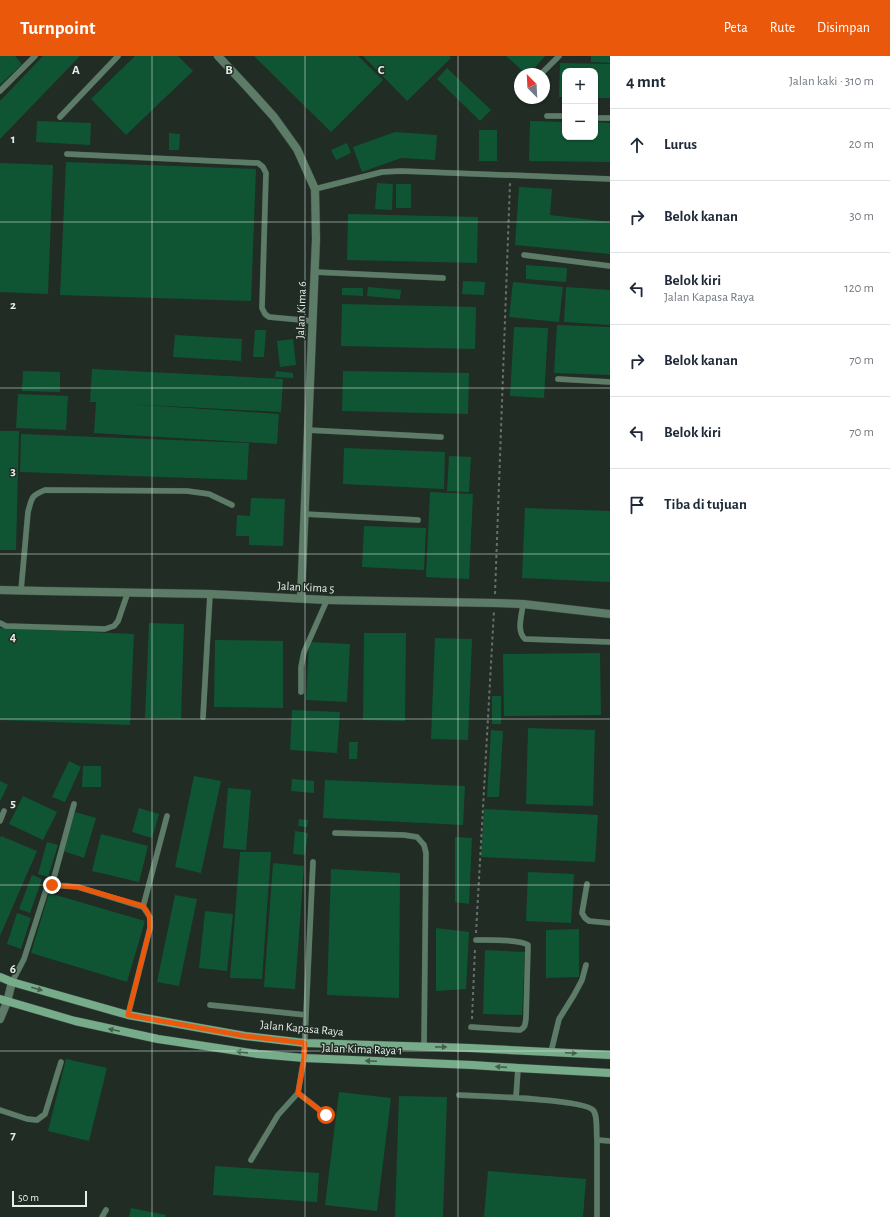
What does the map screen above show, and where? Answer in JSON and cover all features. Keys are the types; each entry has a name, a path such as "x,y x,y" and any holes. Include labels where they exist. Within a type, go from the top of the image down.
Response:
{"main road":[{"name":"Jalan Kapasa Raya","path":"0,977 12,982 128,1015 245,1036 305,1043 610,1055"},
{"name":"Jalan Kima Raya 1","path":"4,1000 75,1021 158,1039 258,1054 304,1058 472,1065 610,1073"}],"street":[{"name":"Jalan Kima 6","path":"218,56 274,117 297,149 315,189 316,239 301,598"},
{"name":"Jalan Kima 5","path":"0,590 210,594 327,600 523,604 610,614"},
{"path":"0,1019 4,1000 12,982"}],"lane":[{"path":"0,91 35,56"},
{"path":"60,117 118,56"},
{"path":"547,68 559,56"},
{"path":"547,116 562,116"},
{"path":"598,118 610,118"},
{"path":"67,154 258,163 263,167 266,173 262,308 265,314 269,317 312,321"},
{"path":"315,189 382,172 401,171 610,179"},
{"path":"524,255 610,266"},
{"path":"314,272 443,278"},
{"path":"558,379 610,382"},
{"path":"307,430 441,437"},
{"path":"21,590 28,512 31,501 35,495 45,490 187,491 209,494 232,505"},
{"path":"304,514 418,520"},
{"path":"0,622 6,626 105,629 114,626 118,621 128,592"},
{"path":"203,717 210,594"},
{"path":"301,692 301,667 304,652 327,600"},
{"path":"523,604 520,630 525,640 610,642"},
{"path":"12,982 24,959 46,890 52,885 74,804"},
{"path":"0,821 4,811"},
{"path":"143,906 166,816"},
{"path":"335,833 404,835 417,837 424,844 426,853 424,1047"},
{"path":"251,1160 278,1115 298,1093 305,1043 313,862"},
{"path":"587,884 582,913 589,921 610,923"},
{"path":"52,885 78,887 143,906 150,917 150,928 128,1015"},
{"path":"471,1027 520,1030 524,1028 526,1018 528,945 517,942 476,940"},
{"path":"551,1052 559,1019 582,980 586,965"},
{"path":"210,1005 306,1014"},
{"path":"0,1110 37,1120 45,1114 61,1062"},
{"path":"516,1098 518,1068"},
{"path":"298,1093 326,1115"},
{"path":"459,1095 516,1098 576,1104 587,1106 593,1110 595,1115 597,1140 597,1217"},
{"path":"597,1140 610,1141"},
{"path":"102,1217 106,1210"}],"building":[{"path":"0,56 15,56 22,64 0,85"},
{"path":"43,56 80,56 0,139 0,101"},
{"path":"135,56 178,56 193,71 126,135 91,99"},
{"path":"254,56 358,56 383,80 331,132"},
{"path":"363,56 449,56 451,58 407,101"},
{"path":"506,56 545,56 534,68 519,68"},
{"path":"591,56 610,56 610,63 591,62"},
{"path":"560,63 610,64 610,98 598,98 598,68 562,68 562,97 559,97"},
{"path":"447,68 491,110 480,121 437,79"},
{"path":"37,121 91,123 90,145 36,142"},
{"path":"530,121 562,122 562,140 598,140 598,122 610,123 610,162 529,161"},
{"path":"479,130 497,130 497,161 479,161"},
{"path":"395,132 437,135 435,160 401,158 362,172 353,147"},
{"path":"169,133 180,134 179,150 169,150"},
{"path":"347,143 351,153 336,160 331,150"},
{"path":"66,162 256,169 251,301 60,295"},
{"path":"0,163 53,165 48,294 0,292"},
{"path":"377,183 393,184 392,210 375,209"},
{"path":"396,184 411,184 411,208 396,208"},
{"path":"519,187 552,189 550,215 610,222 610,254 515,245"},
{"path":"348,214 478,217 477,263 347,260"},
{"path":"526,265 567,268 566,282 526,279"},
{"path":"463,281 485,282 484,295 462,294"},
{"path":"513,282 563,287 559,322 509,317"},
{"path":"368,287 401,290 400,299 367,296"},
{"path":"566,287 610,290 610,325 564,322"},
{"path":"342,288 363,288 363,296 342,295"},
{"path":"342,304 476,307 475,349 341,346"},
{"path":"557,325 610,327 610,375 554,373"},
{"path":"514,327 548,328 544,398 510,396"},
{"path":"255,330 266,330 264,357 253,357"},
{"path":"175,335 242,339 241,361 173,357"},
{"path":"293,339 296,365 280,367 277,341"},
{"path":"92,369 283,379 281,412 128,404 279,414 277,444 94,433 96,402 90,402"},
{"path":"23,371 60,372 60,392 22,391"},
{"path":"276,371 293,373 293,378 275,377"},
{"path":"343,371 469,373 468,414 342,411"},
{"path":"18,394 68,396 66,430 16,428"},
{"path":"0,431 19,431 16,550 0,550"},
{"path":"21,434 249,443 247,480 20,472"},
{"path":"344,448 445,452 444,489 343,484"},
{"path":"449,456 471,457 469,492 447,491"},
{"path":"430,492 473,494 469,579 426,577"},
{"path":"251,498 285,499 283,546 249,545 249,536 236,536 237,515 250,516"},
{"path":"525,508 610,511 610,582 522,578"},
{"path":"364,526 426,528 424,570 362,567"},
{"path":"149,623 184,624 181,719 145,718"},
{"path":"0,628 134,634 130,725 0,720"},
{"path":"364,633 406,633 405,721 363,720"},
{"path":"435,638 472,639 468,740 431,739"},
{"path":"215,640 283,641 283,708 214,707"},
{"path":"309,642 350,644 347,702 306,700"},
{"path":"600,653 601,715 504,716 503,654"},
{"path":"492,696 501,696 501,724 492,724"},
{"path":"292,710 340,712 337,753 290,750"},
{"path":"528,728 595,730 593,806 526,804"},
{"path":"491,730 503,731 499,797 487,797"},
{"path":"349,742 358,742 357,759 349,759"},
{"path":"69,761 81,767 65,802 52,797"},
{"path":"83,766 101,766 101,787 82,787"},
{"path":"194,776 221,781 201,873 175,867"},
{"path":"292,779 314,781 314,793 291,791"},
{"path":"325,780 465,786 463,825 323,818"},
{"path":"0,781 8,785 0,801"},
{"path":"228,788 251,790 246,850 223,848"},
{"path":"23,796 57,812 43,840 9,824"},
{"path":"139,808 159,814 152,838 132,832"},
{"path":"484,809 598,815 595,862 481,857"},
{"path":"75,812 96,818 84,858 63,851"},
{"path":"299,819 308,820 307,827 298,826"},
{"path":"295,831 308,833 305,855 293,854"},
{"path":"101,834 148,846 139,882 92,871"},
{"path":"1,836 37,851 0,936 0,839"},
{"path":"455,837 472,838 469,904 455,902"},
{"path":"47,842 58,845 48,877 38,874"},
{"path":"240,852 271,852 262,979 230,978"},
{"path":"273,863 304,866 295,989 264,987"},
{"path":"331,869 400,873 399,998 327,995"},
{"path":"528,872 574,874 571,923 526,921"},
{"path":"32,875 42,879 30,913 19,909"},
{"path":"49,893 145,921 127,982 31,953"},
{"path":"175,895 197,899 179,986 157,982"},
{"path":"205,911 233,914 227,971 199,968"},
{"path":"17,913 31,918 21,949 7,944"},
{"path":"436,928 469,932 466,989 436,991"},
{"path":"579,929 579,977 546,978 546,930"},
{"path":"485,950 525,952 522,1015 483,1014"},
{"path":"66,1059 107,1068 89,1141 48,1131"},
{"path":"339,1092 391,1098 377,1211 325,1205"},
{"path":"399,1096 447,1097 443,1217 395,1217"},
{"path":"215,1166 319,1173 317,1202 213,1195"},
{"path":"488,1171 586,1179 583,1217 484,1217"},
{"path":"131,1208 166,1215 165,1217 129,1217"}],"route":[{"path":"52,885 78,887 143,906 148,912 150,917 150,928 128,1015 245,1036 305,1043 298,1093 326,1115"}]}
